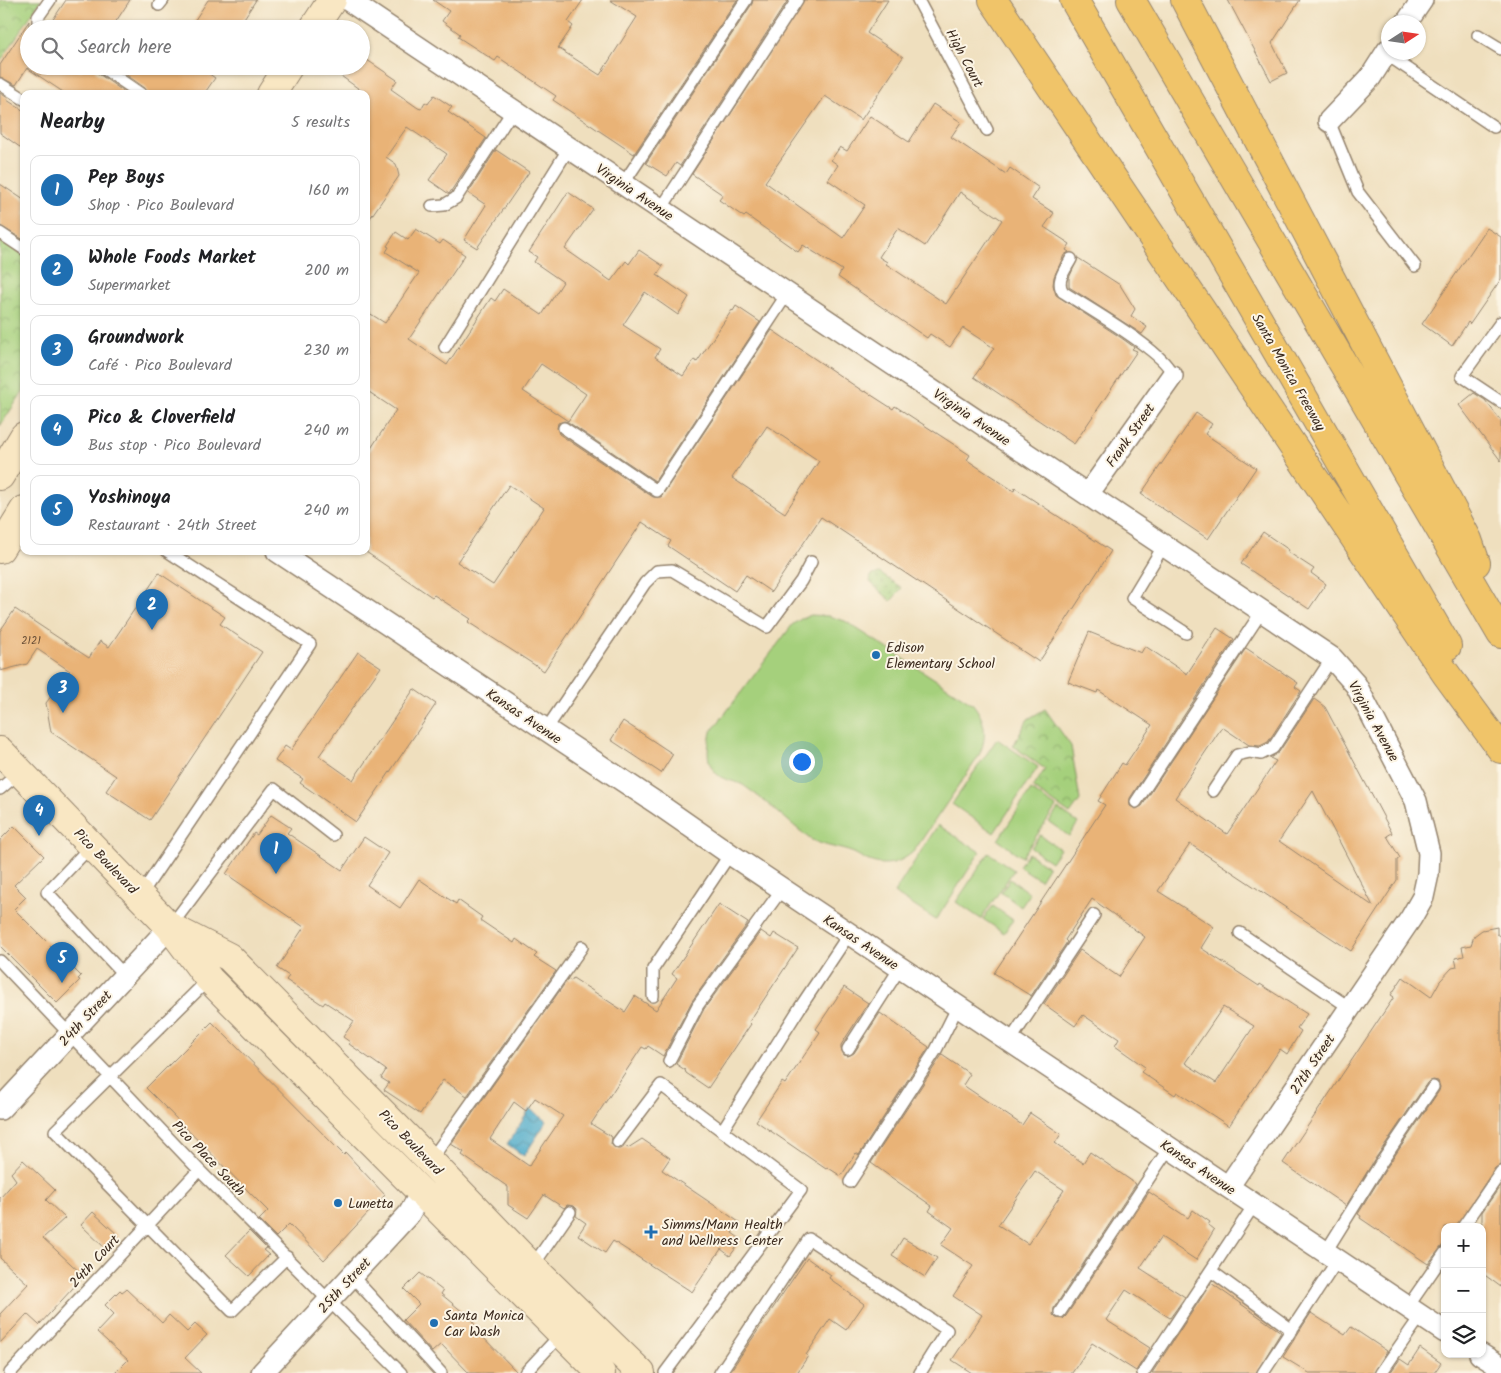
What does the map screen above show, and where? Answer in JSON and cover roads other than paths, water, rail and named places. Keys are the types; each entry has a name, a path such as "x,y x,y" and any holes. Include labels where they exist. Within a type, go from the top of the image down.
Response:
{"highway":[{"path":"993,0 1441,666 1501,749"},
{"name":"Santa Monica Freeway","path":"1074,0 1462,671 1501,745"},
{"path":"1131,0 1501,633"},
{"path":"1184,0 1468,540 1501,633"}],"main road":[{"path":"319,20 332,0"},
{"path":"274,90 283,75"},
{"path":"0,476 20,443"},
{"path":"0,550 20,521"},
{"name":"Pico Boulevard","path":"0,751 10,780 91,846 170,928 209,979 421,1193 548,1300 640,1373"},
{"name":"Pico Boulevard","path":"170,928 229,957 430,1161 532,1268 562,1333 601,1373"},
{"path":"421,1193 430,1161"}],"street":[{"name":"Virginia Avenue","path":"348,0 1332,658 1356,685 1416,801 1425,830 1430,853 1423,897 1396,941"},
{"path":"1412,15 1422,0"},
{"path":"1329,121 1370,78 1382,60"},
{"name":"Frank Street","path":"1088,494 1172,376"},
{"name":"Kansas Avenue","path":"283,555 1441,1329"},
{"name":"24th Street","path":"0,1109 170,928"},
{"name":"27th Street","path":"1228,1187 1396,941"},
{"name":"25th Street","path":"262,1373 409,1214 421,1193"},
{"path":"1486,1358 1501,1367"}],"lane":[{"path":"38,20 38,17 50,0"},
{"path":"623,184 746,0"},
{"path":"661,209 797,0"},
{"name":"High Court","path":"918,0 986,130"},
{"path":"1478,35 1501,49"},
{"path":"1398,60 1494,127"},
{"path":"113,75 135,90"},
{"path":"0,84 20,97"},
{"path":"432,206 444,205 456,198 513,110"},
{"path":"1329,121 1358,192 1415,266"},
{"path":"445,346 570,148"},
{"path":"0,233 20,246"},
{"path":"1072,259 1059,281 1059,286 1063,292 1147,346 1170,367 1172,376"},
{"path":"564,428 657,491 788,294"},
{"path":"1501,322 1462,376 1501,402"},
{"path":"1164,545 1132,598 1186,633"},
{"path":"140,896 310,644 174,555"},
{"path":"545,730 645,583 658,571 672,570 767,626 801,581 812,562"},
{"path":"1136,802 1262,610"},
{"path":"1213,791 1236,755 1250,752 1261,754 1273,748 1332,658"},
{"path":"170,928 274,789 333,835"},
{"path":"91,846 47,892 125,976"},
{"path":"654,996 653,970 730,854"},
{"path":"669,1060 698,1005 782,889"},
{"path":"1010,1041 1094,915"},
{"path":"1240,933 1350,1008"},
{"path":"722,1131 849,934"},
{"path":"430,1161 582,946"},
{"name":"Pico Place South","path":"0,961 199,1170 401,1373"},
{"path":"848,1049 900,968"},
{"path":"209,979 55,1131 232,1311 287,1257"},
{"path":"850,1182 936,1050 958,1006"},
{"path":"618,1142 661,1085 801,1190 665,1373"},
{"path":"1263,1373 1292,1330 1381,1162 1434,1087"},
{"path":"1060,1312 1169,1148"},
{"name":"24th Court","path":"10,1373 199,1170"},
{"path":"1466,1223 1501,1172"},
{"path":"1143,1373 1254,1205"},
{"path":"532,1268 570,1212"},
{"path":"720,1373 809,1239 947,1330 920,1373"},
{"path":"1381,1373 1441,1260"},
{"path":"1211,1271 1292,1330"},
{"path":"352,1276 441,1373"},
{"path":"525,1373 562,1333"}],"water":[{"path":"530,1109 547,1121 524,1156 507,1144"}],"place":[{"name":"Whole Foods Market","path":"152,630"},
{"name":"Edison Elementary School","path":"876,655"},
{"name":"Groundwork","path":"63,713"},
{"name":"Pico & Cloverfield","path":"39,836"},
{"name":"Pep Boys","path":"276,874"},
{"name":"Yoshinoya","path":"62,983"},
{"name":"Lunetta","path":"338,1203"},
{"name":"Simms/Mann Health and Wellness Center","path":"651,1232"},
{"name":"Santa Monica Car Wash","path":"434,1323"}]}
